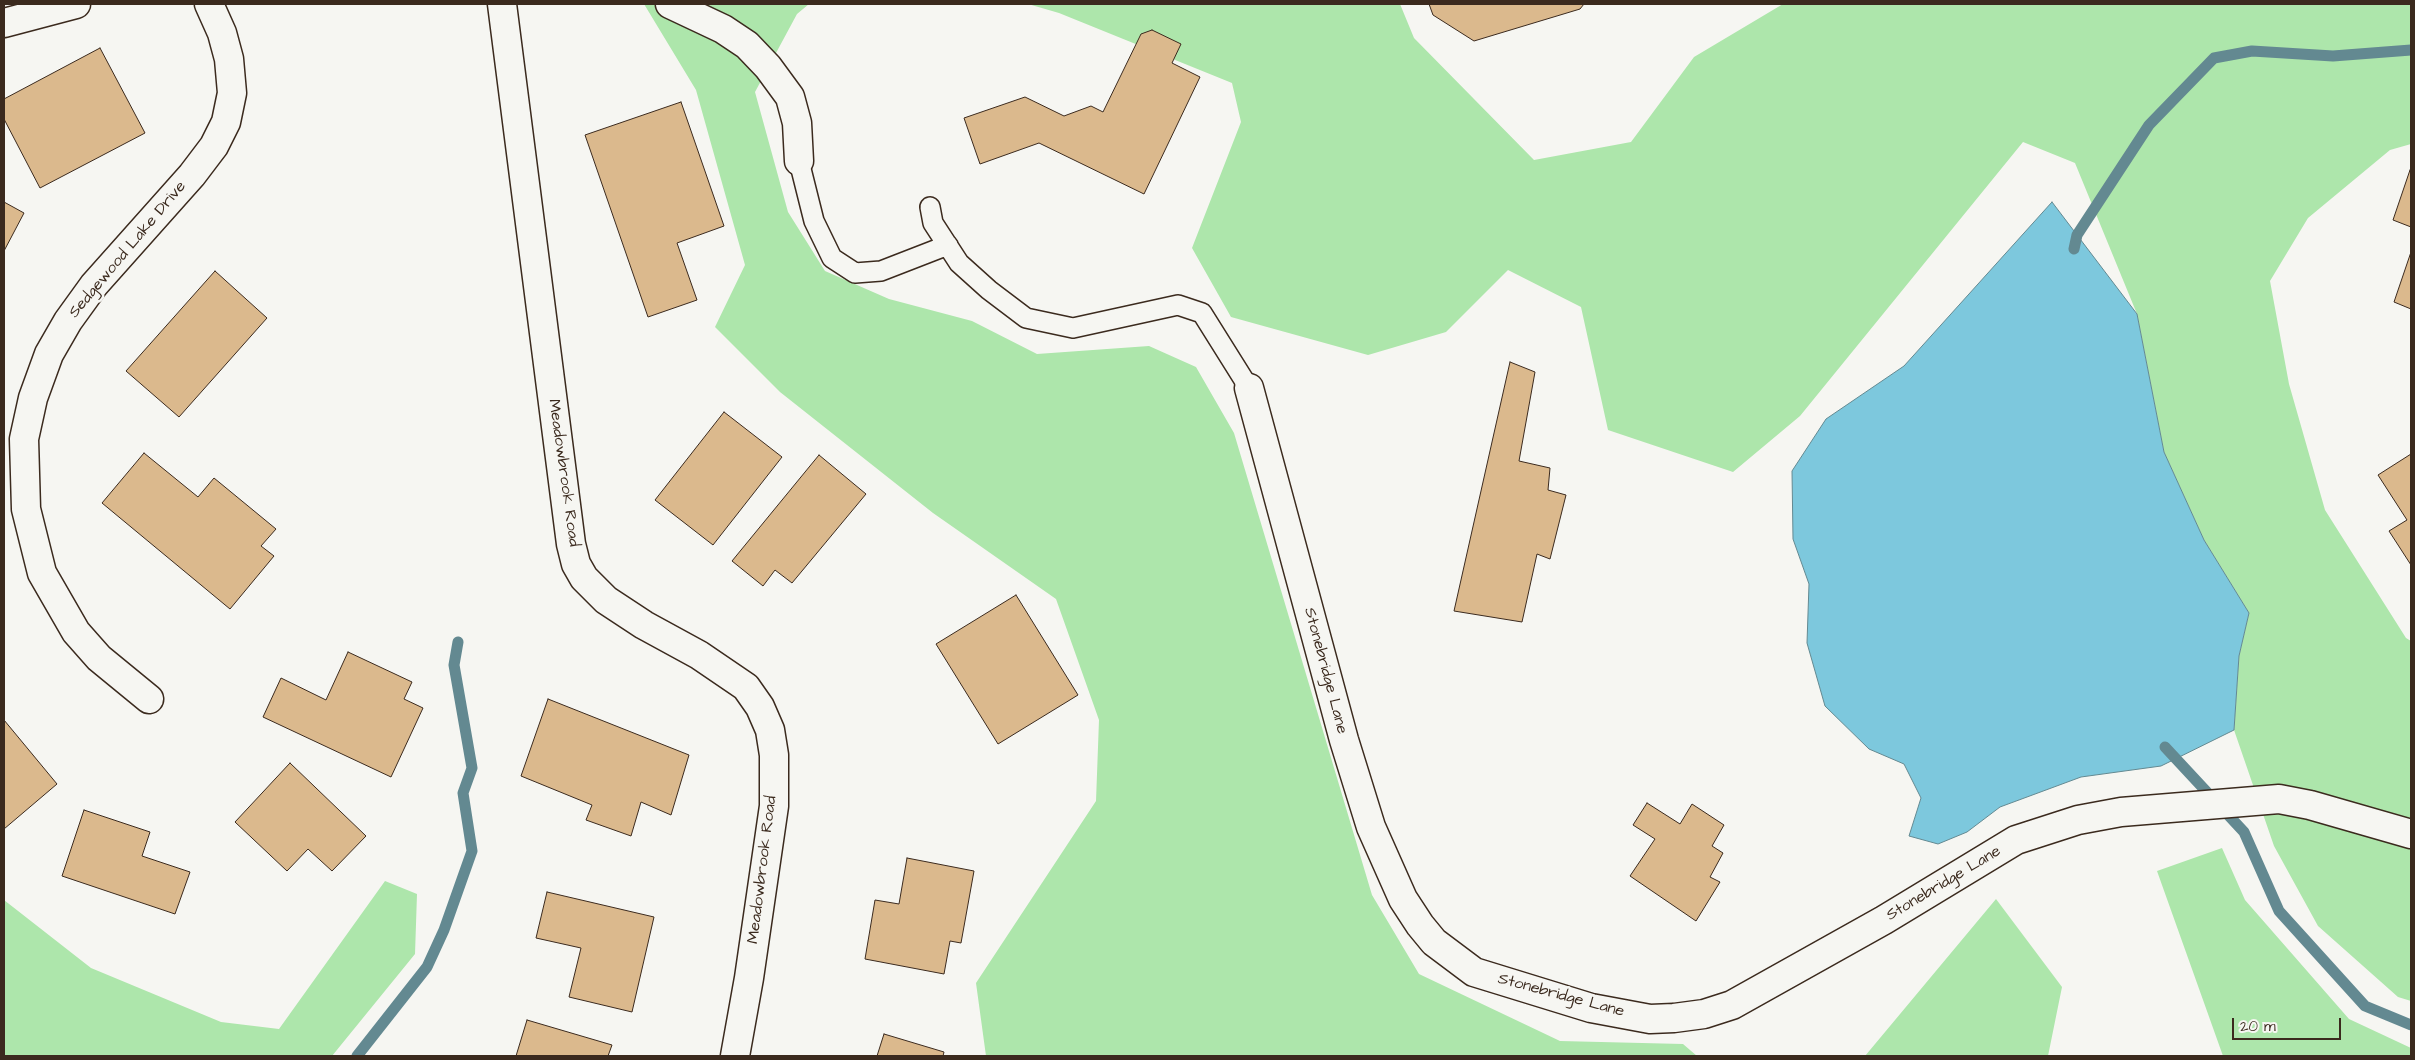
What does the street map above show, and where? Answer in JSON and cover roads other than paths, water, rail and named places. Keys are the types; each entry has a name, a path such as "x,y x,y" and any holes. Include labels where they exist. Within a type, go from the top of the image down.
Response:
{"street":[{"path":"4,23 76,4"},
{"name":"Sedgewood Lake Drive","path":"149,700 99,658 76,632 42,573 26,509 24,439 33,398 47,362 68,321 94,285 192,175 214,146 226,122 232,93 229,59 222,34 208,4"},
{"name":"Meadowbrook Road","path":"502,4 571,544 576,564 584,578 606,600 644,625 699,655 746,687 760,707 770,730 774,755 774,806 749,978 735,1056"},
{"path":"670,4 723,29 747,45 768,67 790,97 797,123 799,161"},
{"name":"Stonebridge Lane","path":"1249,388 1344,740 1371,827 1403,899 1420,926 1434,942 1474,972 1591,1008 1642,1017 1674,1018 1704,1014 1732,1005 1884,920 2016,840 2078,820 2121,812 2279,799 2310,805 2411,834"}],"lane":[{"path":"799,161 814,220 832,258 856,273 881,271 948,245"},
{"path":"930,207 933,223 959,264 1026,318 1073,328 1178,305 1202,313 1249,388"}],"water":[{"path":"2052,202 2137,314 2164,452 2204,540 2249,613 2239,656 2234,730 2161,766 2081,777 2000,807 1967,832 1938,844 1909,836 1921,798 1904,764 1869,749 1825,706 1807,643 1809,584 1793,539 1792,471 1826,419 1904,366"}],"waterway":[{"path":"2074,249 2077,235 2149,125 2214,58 2252,51 2333,56 2411,50"},
{"path":"357,1056 427,967 444,930 472,851 463,793 472,768 454,665 458,642"},
{"path":"2165,747 2244,832 2279,911 2365,1006 2411,1025"}]}
